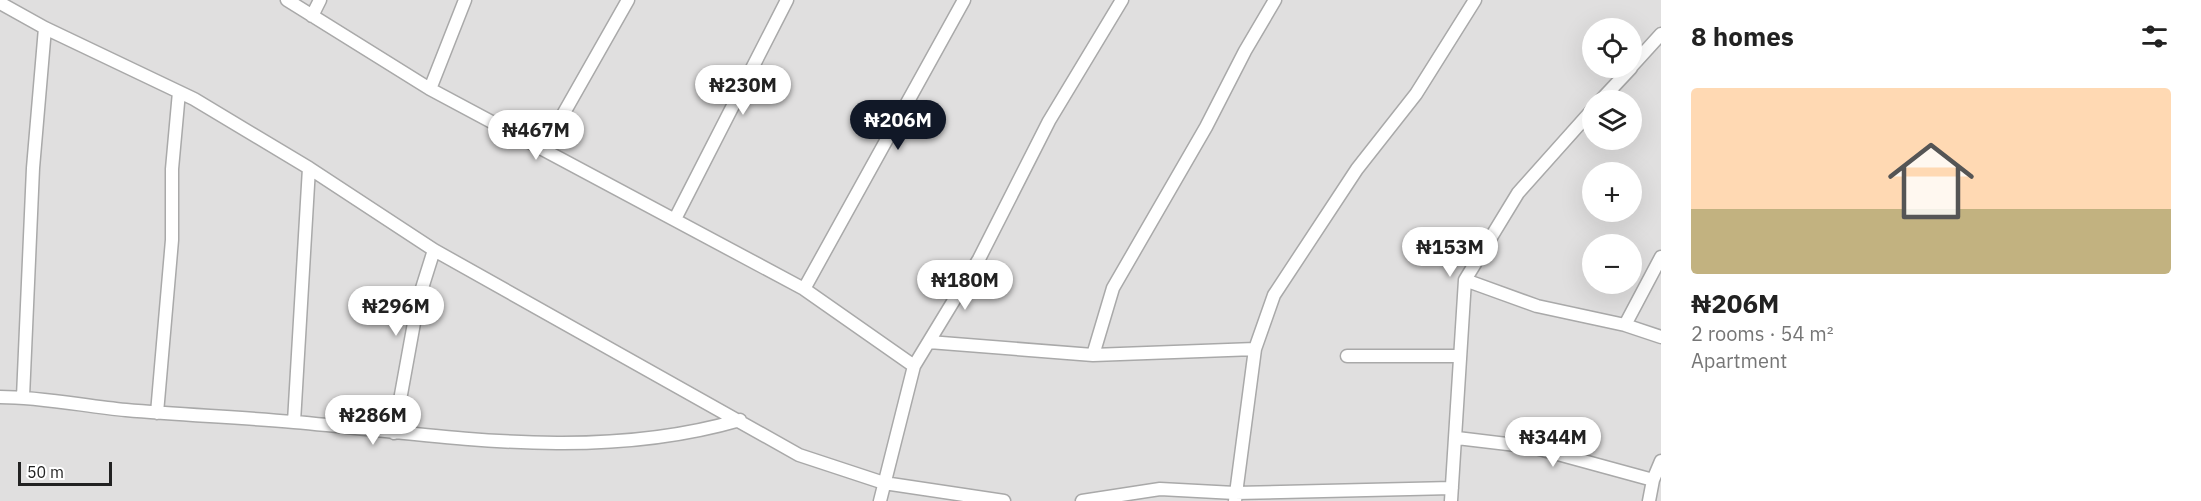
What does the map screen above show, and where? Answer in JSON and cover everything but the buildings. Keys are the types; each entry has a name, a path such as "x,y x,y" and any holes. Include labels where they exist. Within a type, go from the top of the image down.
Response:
{"street":[{"path":"287,0 430,88 804,289 914,366"},
{"path":"312,16 320,0"},
{"path":"430,88 465,0"},
{"path":"544,148 628,0"},
{"path":"675,219 787,0"},
{"path":"804,289 964,0"},
{"path":"880,501 914,366 979,259 1049,122 1122,0"},
{"path":"1093,355 1113,288 1206,127 1245,51 1275,0"},
{"path":"1235,497 1256,349 1274,295 1357,169 1416,94 1474,0"},
{"path":"0,3 45,28 180,92 309,168 434,250 799,455 884,483 1004,501"},
{"path":"23,397 33,168 45,28"},
{"path":"1642,55 1661,34"},
{"path":"1610,90 1621,78"},
{"path":"157,413 172,240 172,169 180,92"},
{"path":"1451,501 1457,438 1465,279 1518,193 1582,121"},
{"path":"294,422 309,168"},
{"path":"394,433 418,301 434,250"},
{"path":"1625,325 1661,258"},
{"path":"1465,279 1538,306 1625,325 1661,337"},
{"path":"929,342 1093,355 1256,349"},
{"path":"1347,356 1460,356"},
{"path":"0,397 23,397 157,413 294,422 445,439 557,443 637,441 700,431 740,420"},
{"path":"1457,438 1532,447 1653,480"},
{"path":"1649,501 1653,480 1661,461"},
{"path":"1082,501 1160,489 1235,497 1452,488"}],"shaded area":[{"path":"0,0 1661,0 1661,501 0,501"}]}
